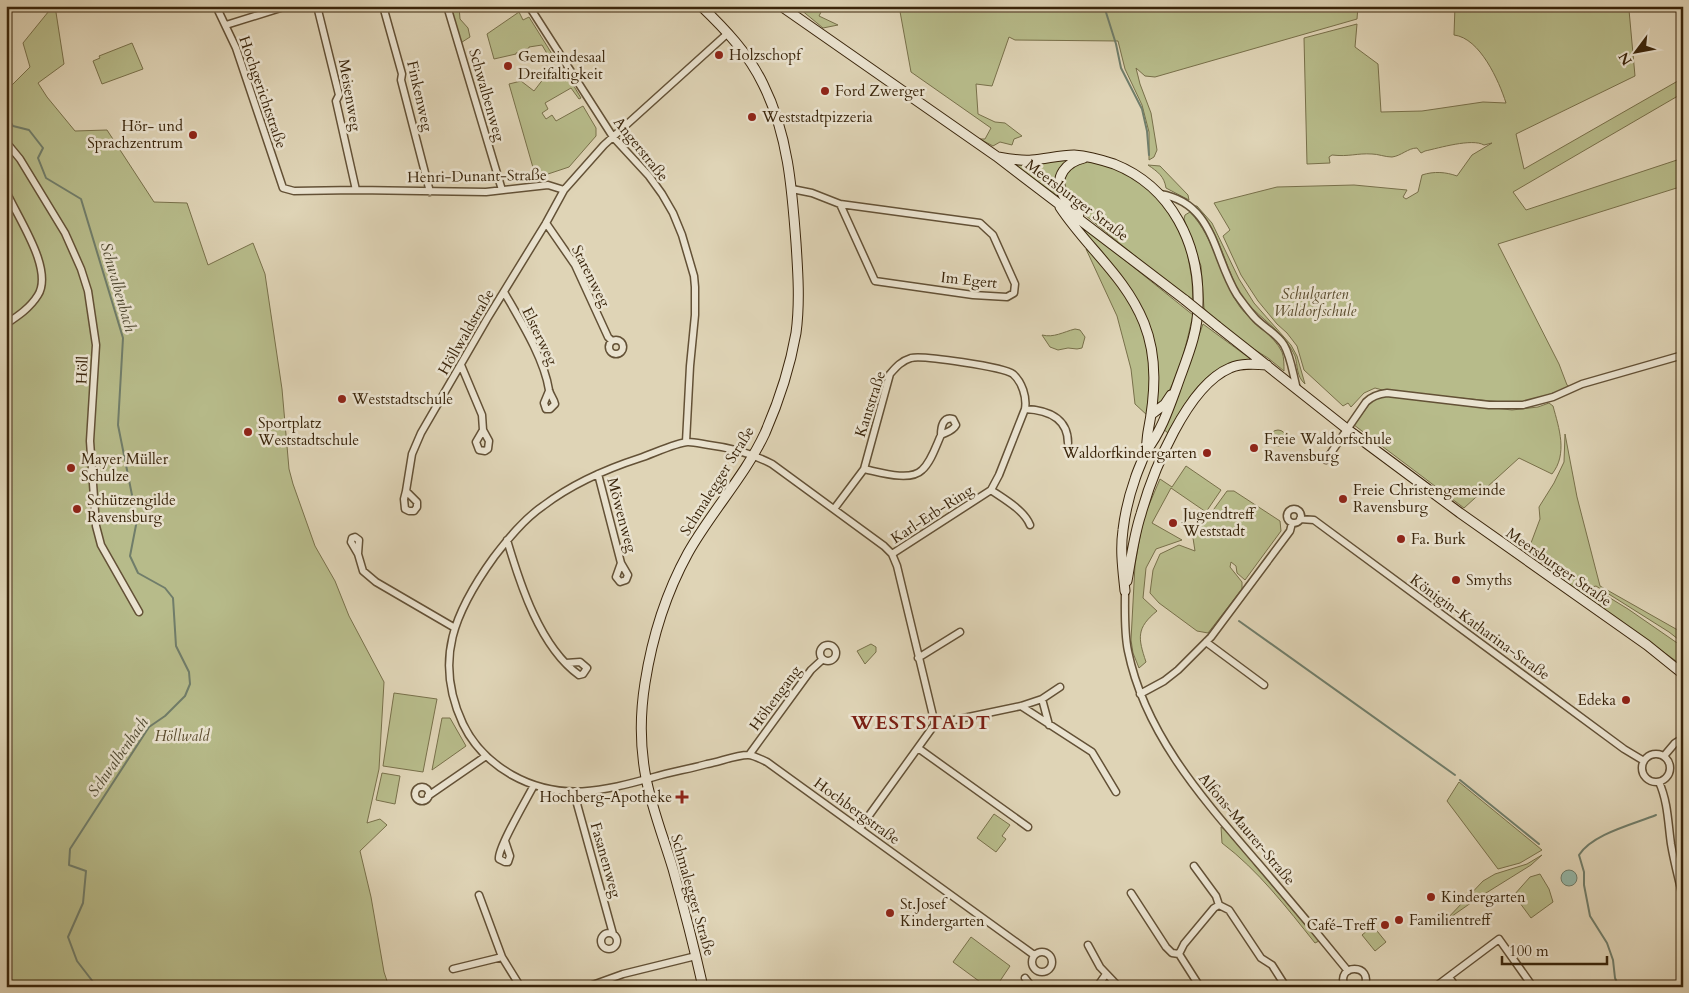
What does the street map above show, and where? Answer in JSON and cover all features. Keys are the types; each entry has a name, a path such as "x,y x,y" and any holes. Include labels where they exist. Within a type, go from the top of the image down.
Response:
{"street":[{"name":"Hochgerichtstraße","path":"216,6 236,48 283,188"},
{"path":"226,25 287,6"},
{"name":"Meisenweg","path":"317,6 339,95 336,102 356,190"},
{"name":"Finkenweg","path":"383,6 402,74 401,80 430,192"},
{"name":"Schwalbenweg","path":"447,6 502,190"},
{"name":"Angerstraße","path":"528,6 613,137 649,176 670,207 684,242 694,276 695,315 686,442"},
{"name":"Schmalegger Straße","path":"700,6 728,32 754,67 770,99 784,142 792,189 798,289 796,331 788,371 776,407 764,436 689,552 673,582 652,650 642,703 643,758 646,780 673,870 703,987"},
{"name":"Meersburger Straße","path":"781,6 996,156 1460,514 1647,645 1683,674"},
{"name":"Henri-Dunant-Straße","path":"283,188 294,191 486,192 548,185 564,190 613,137 728,32"},
{"name":"Höll","path":"6,142 20,159 65,233 81,269 88,291 96,345 90,441 96,526 101,545 139,612"},
{"path":"996,156 1031,161 1074,155 1110,163 1146,181 1160,194 1177,216 1187,238 1194,261 1197,282 1198,306 1194,337 1168,412 1146,451"},
{"path":"1087,158 1075,160 1069,164 1062,173 1060,180 1063,194 1090,227"},
{"name":"Im Egert","path":"792,189 812,193 840,204 980,224 992,235 1015,284 1014,292 1007,297 973,295 875,281 840,204"},
{"name":"Höllwaldstraße","path":"406,491 412,454 421,434 564,190"},
{"path":"6,191 33,248 43,278 34,301 22,313 6,324"},
{"path":"1160,194 1172,196 1198,214 1213,237 1230,282 1238,296 1256,319 1283,344 1297,389"},
{"path":"1055,200 1069,220 1125,287 1144,324 1154,366 1152,414 1146,451 1129,498 1123,529 1121,548 1125,591"},
{"name":"Starenweg","path":"546,223 575,265 608,337 612,341"},
{"name":"Elsterweg","path":"504,292 528,336 546,378 549,391"},
{"path":"1326,460 1366,402 1379,394 1489,405 1523,405 1553,397 1582,384 1683,356"},
{"name":"Kantstraße","path":"834,509 864,469 890,374 904,361 913,358 926,358 1004,370 1013,374 1021,386 1025,399 1025,409"},
{"path":"1125,591 1140,516 1165,450 1180,422 1203,387 1221,372 1243,364 1267,365"},
{"path":"462,365 482,415 484,430"},
{"path":"1152,414 1165,404 1177,386"},
{"path":"991,490 1025,409 1051,414 1066,431 1068,443"},
{"path":"864,469 898,476 912,475 922,471 941,435"},
{"path":"686,442 612,467 598,474 542,506 507,540 472,589 455,628 448,669 451,693 464,726 486,756 508,773 534,785 558,791 574,793 594,791 749,755"},
{"name":"Karl-Erb-Ring","path":"686,442 733,448 753,454 772,464 884,546 892,554 897,566 935,724"},
{"name":"Möwenweg","path":"598,474 621,563"},
{"name":"Karl-Erb-Ring","path":"892,554 991,490 1028,518 1030,525"},
{"name":"Königin-Katharina-Straße","path":"1208,640 1290,530 1292,523 1286,516 1290,509 1298,510 1301,514 1300,519 1314,520 1624,749 1644,761"},
{"path":"1292,523 1300,519"},
{"path":"507,540 518,577 531,609 552,645 566,663"},
{"path":"358,554 363,571 376,582 455,628"},
{"name":"Alfons-Maurer-Straße","path":"1125,591 1125,631 1128,652 1140,694 1167,748 1217,815 1348,971"},
{"path":"918,658 960,632"},
{"path":"1140,694 1164,681 1178,670 1208,640 1264,685"},
{"name":"Höhengang","path":"749,755 811,670 823,659"},
{"path":"860,828 935,724 1042,700 1060,687"},
{"path":"1042,700 1049,725"},
{"path":"1020,706 1092,752 1116,792"},
{"path":"1664,756 1675,743 1683,738"},
{"path":"918,748 1028,827"},
{"path":"1651,754 1664,756 1670,763 1670,772 1666,779 1653,782 1645,777 1642,769 1644,761 1651,754"},
{"name":"Hochbergstraße","path":"749,755 768,762 1034,955"},
{"path":"428,796 486,756"},
{"path":"1659,782 1664,793 1671,844 1683,898"},
{"path":"505,841 534,785"},
{"name":"Fasanenweg","path":"574,793 614,934"},
{"path":"1194,866 1216,896 1219,905 1229,910 1261,958 1272,965 1286,987"},
{"path":"1131,893 1166,947 1172,953 1179,954 1200,987"},
{"path":"478,895 502,957 520,986 524,987"},
{"path":"1179,954 1184,944 1214,908 1219,905"},
{"path":"1435,987 1500,940 1533,987"},
{"path":"1088,945 1106,974 1119,987"},
{"path":"587,987 623,974 696,956"},
{"path":"452,969 502,957"},
{"path":"1345,987 1343,978 1348,971 1358,969 1364,972 1366,979 1364,987"},
{"path":"1097,987 1106,974"},
{"path":"1448,977 1456,987"},
{"path":"1025,978 1032,987"}],"green space":[{"name":"Höllwald","path":"53,6 55,6 64,64 38,83 47,97 75,131 107,130 154,202 187,203 208,265 253,243 265,274 282,389 289,469 293,484 315,546 335,581 349,616 384,682 379,769 367,823 380,819 387,825 360,851 371,897 384,972 389,987 6,987 6,89 30,67 23,43"},
{"path":"447,6 459,6 460,19 468,28 470,37 459,44"},
{"path":"802,6 820,6 822,10 819,16 838,25 823,28 800,9"},
{"path":"899,6 1358,6 1357,19 1155,77 1145,76 1136,68 1151,113 1157,150 1154,157 1149,160 1149,132 1142,105 1125,69 1118,41 1015,40 1009,37 992,86 976,84 978,114 995,122 1005,123 1022,136 1014,139 1012,145 1000,142 993,146 980,139 985,139 991,128 911,72"},
{"name":"Schulgarten Waldorfschule","path":"1455,6 1642,6 1629,10 1635,76 1516,134 1524,169 1683,78 1683,93 1513,192 1526,210 1683,158 1683,186 1498,244 1559,364 1567,385 1570,387 1536,399 1513,403 1386,391 1375,388 1364,393 1351,407 1348,403 1343,406 1304,370 1297,346 1258,301 1241,275 1223,236 1230,230 1214,203 1277,187 1354,185 1407,190 1403,197 1406,199 1418,192 1422,175 1440,172 1457,176 1472,155 1492,143 1484,145 1479,143 1455,144 1421,153 1417,148 1414,148 1392,157 1372,154 1332,155 1329,157 1330,163 1307,164 1304,38 1357,24 1355,47 1378,64 1381,112 1422,111 1483,102 1506,103 1499,84 1480,52 1463,38 1454,35"},
{"path":"519,12 523,20 529,17 552,54 549,57 542,45 529,47 516,54 494,59 487,34"},
{"path":"132,43 143,69 102,84 93,61 100,58 99,56"},
{"path":"563,68 581,98 579,99 571,88 545,103 548,109 542,113 546,119 552,115 556,121 583,106 596,128 596,136 569,167 536,178 509,84 521,81 534,91 544,78 539,74"},
{"path":"1069,158 1061,167 1057,177 1057,187 1062,199 1012,163"},
{"path":"1084,160 1107,163 1147,186 1168,209 1182,236 1187,251 1192,280 1193,303 1080,211 1073,203 1065,189 1065,177 1068,171"},
{"path":"1148,165 1160,166 1188,195 1189,200 1166,188 1164,180"},
{"path":"1195,206 1212,223 1239,279 1254,303 1291,345 1297,356 1305,384 1300,378 1295,356 1289,346 1277,331 1242,296 1230,273 1217,238 1204,216"},
{"path":"1190,212 1206,234 1227,283 1240,307 1268,334 1283,354 1284,371 1268,358 1217,326 1204,308 1201,266 1184,219 1185,215"},
{"path":"1071,217 1193,315 1176,377 1164,399 1156,408 1140,306 1127,284"},
{"path":"1086,249 1098,260 1119,286 1128,299 1142,329 1151,368 1148,416 1135,404 1131,369 1117,316"},
{"path":"1203,324 1256,363 1229,365 1218,369 1209,376 1192,393 1168,433 1162,428 1180,388"},
{"path":"1075,329 1080,330 1085,337 1082,348 1058,350 1050,347 1042,335 1055,335"},
{"path":"1378,396 1512,410 1538,407 1549,403 1553,406 1558,423 1561,441 1560,458 1552,474 1519,458 1464,508 1354,425 1371,402"},
{"path":"1275,430 1281,430 1286,435 1284,444 1275,446 1270,441 1270,435"},
{"path":"1565,434 1577,497 1600,586 1683,633 1683,643 1669,632 1596,586 1592,587 1683,647 1683,666 1555,574 1528,551 1540,519 1539,507 1564,462"},
{"path":"1186,466 1221,490 1206,512 1171,488 1152,523 1182,540 1156,549 1146,568 1143,598 1157,611 1142,628 1140,640 1146,662 1139,668 1133,653 1131,640 1135,565 1143,519 1160,479 1172,487"},
{"path":"1227,491 1234,491 1280,521 1281,531 1245,580 1237,573 1236,566 1231,562 1230,567 1242,582 1242,589 1208,633 1197,631 1159,603 1150,593 1153,570 1160,554 1179,545 1195,551 1193,538"},
{"path":"871,644 876,647 876,652 865,664 857,651"},
{"path":"394,693 437,699 423,772 383,766"},
{"path":"442,718 450,718 466,746 432,770"},
{"path":"382,773 400,776 395,804 376,800"},
{"path":"1459,782 1542,850 1520,863 1498,869 1447,801"},
{"path":"994,814 1010,825 1002,836 1006,839 996,852 977,838"},
{"path":"1221,827 1319,941 1315,943 1260,877 1222,843"},
{"path":"1542,855 1531,865 1445,921 1483,881 1495,874 1527,864"},
{"path":"1540,874 1549,889 1553,902 1531,918 1514,895 1530,877"},
{"path":"1373,926 1386,942 1375,951 1362,935"},
{"path":"971,937 1010,966 996,987 987,987 953,962"}],"shaded area":[{"path":"1569,870 1577,878 1569,886 1561,878"}],"waterway":[{"path":"1104,6 1116,44 1121,68 1142,109 1147,131 1149,155"},
{"name":"Schwalbenbach","path":"6,115 13,126 29,130 43,148 38,158 46,178 81,199 123,338 118,425 137,520 130,556 138,573 165,588 173,598 176,646 189,672 190,684 185,696 165,716 149,727 70,849 69,865 86,871 83,903 68,937 77,961 97,987"},
{"path":"1239,621 1455,775"},
{"path":"1460,780 1539,844"},
{"path":"1679,803 1683,801"},
{"path":"1619,987 1607,943 1590,916 1584,885 1584,872 1579,855 1593,841 1603,835 1656,815"}],"place":[{"name":"Holzschopf","path":"719,55"},
{"name":"Gemeindesaal Dreifaltigkeit","path":"508,66"},
{"name":"Ford Zwerger","path":"825,91"},
{"name":"Weststadtpizzeria","path":"752,117"},
{"name":"Hör- und Sprachzentrum","path":"193,135"},
{"name":"Weststadtschule","path":"342,399"},
{"name":"Sportplatz Weststadtschule","path":"248,432"},
{"name":"Freie Waldorfschule Ravensburg","path":"1254,448"},
{"name":"Waldorfkindergarten","path":"1207,453"},
{"name":"Mayer Müller Schulze","path":"71,468"},
{"name":"Freie Christengemeinde Ravensburg","path":"1343,499"},
{"name":"Schützengilde Ravensburg","path":"77,509"},
{"name":"Jugendtreff Weststadt","path":"1173,523"},
{"name":"Fa. Burk","path":"1401,539"},
{"name":"Smyths","path":"1456,580"},
{"name":"Edeka","path":"1626,700"},
{"name":"Hochberg-Apotheke","path":"682,797"},
{"name":"Kindergarten","path":"1431,897"},
{"name":"St.Josef Kindergarten","path":"890,913"},
{"name":"Familientreff","path":"1399,920"},
{"name":"Café-Treff","path":"1385,925"}],"district":[{"name":"WESTSTADT","path":"921,722"}]}
